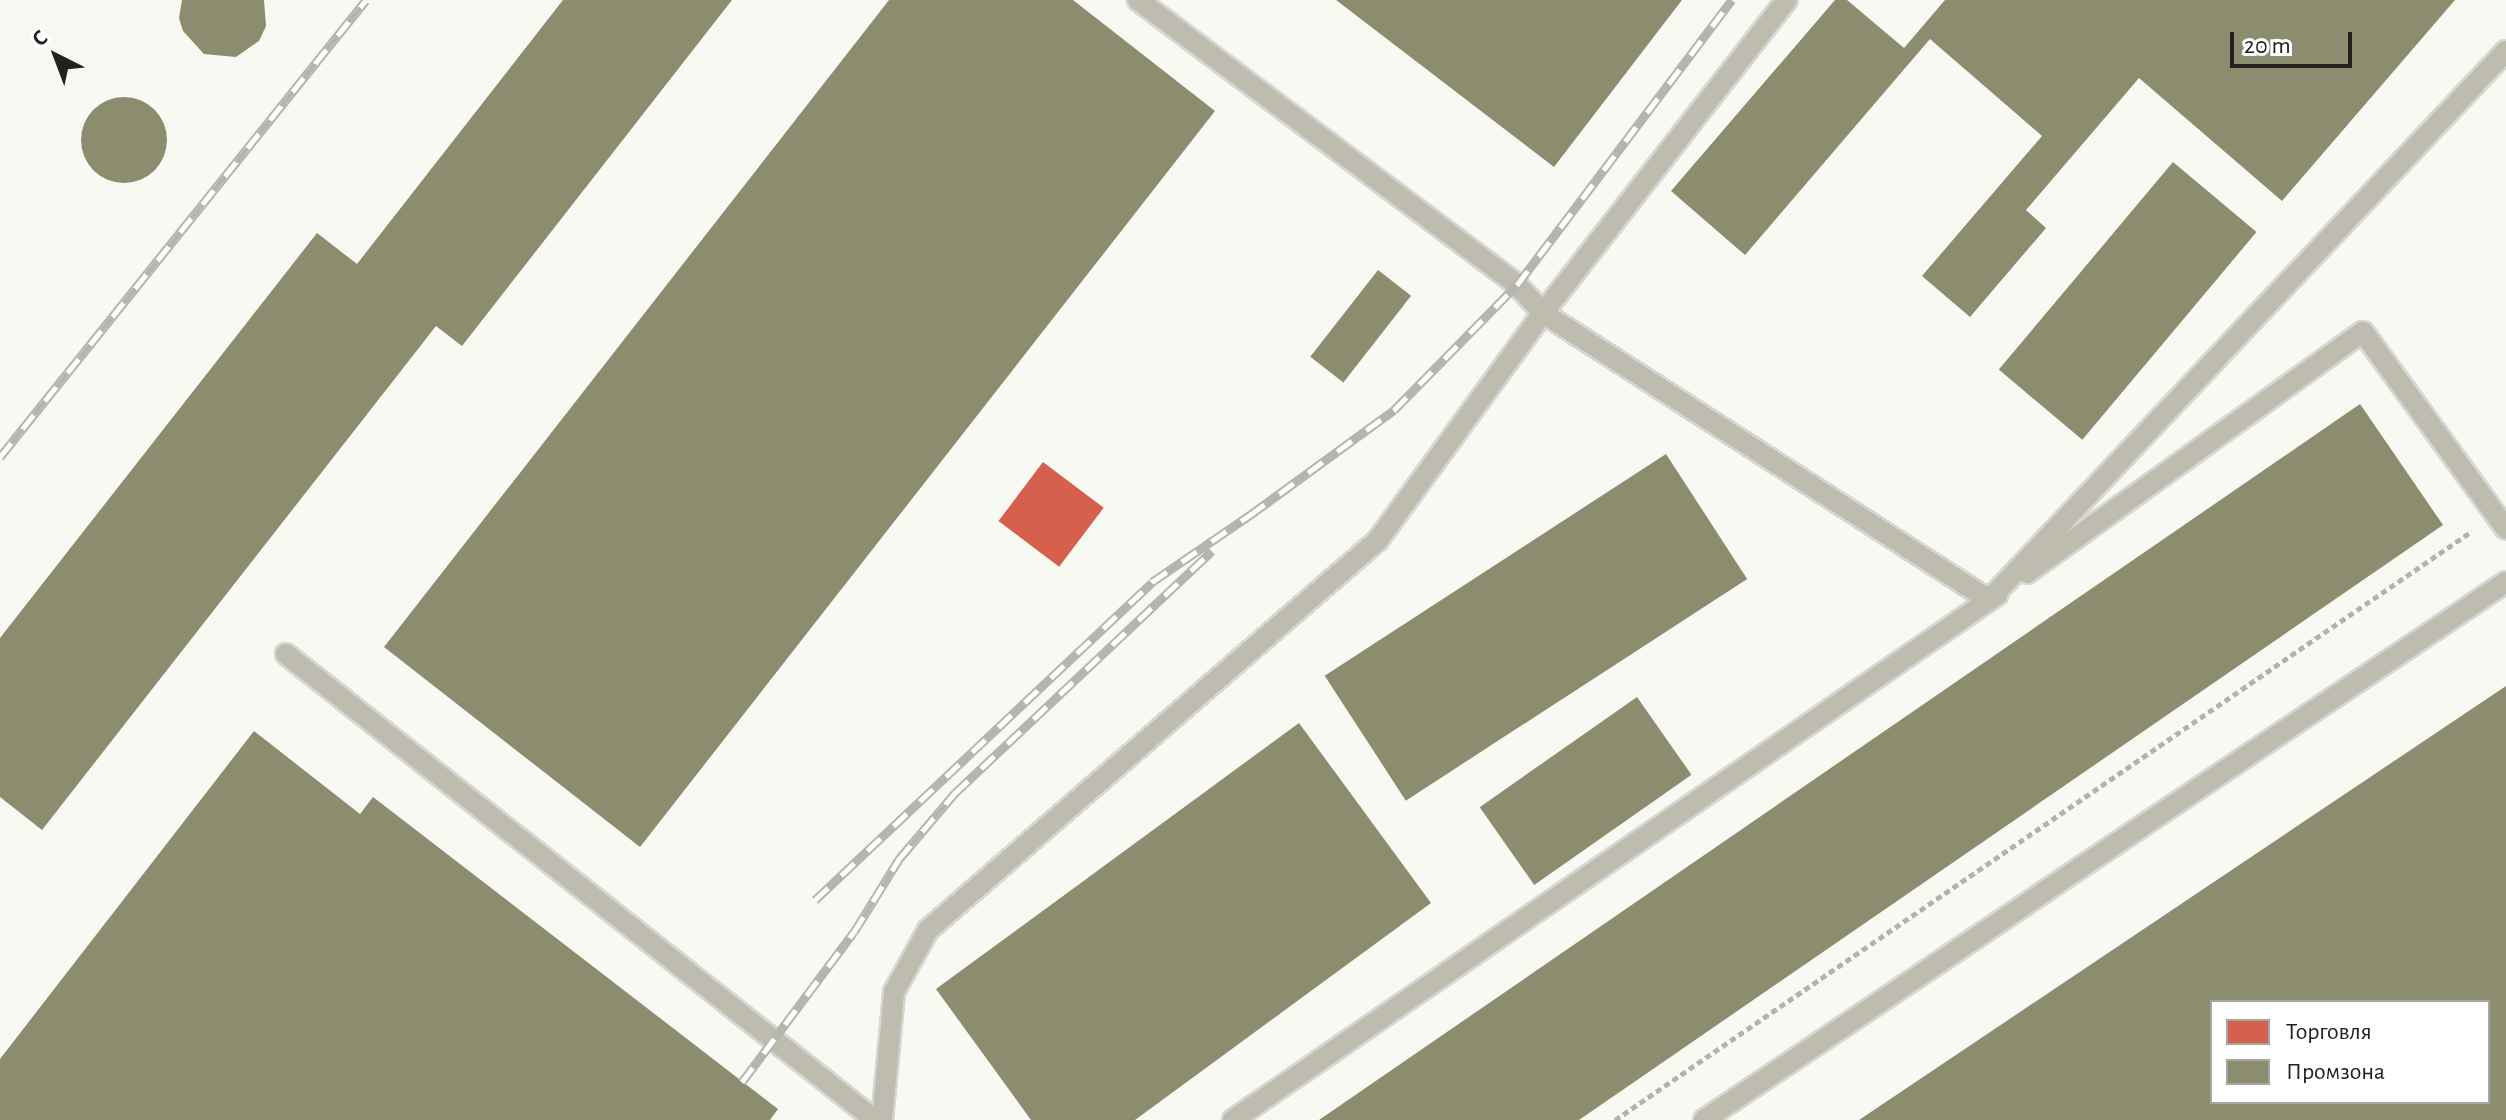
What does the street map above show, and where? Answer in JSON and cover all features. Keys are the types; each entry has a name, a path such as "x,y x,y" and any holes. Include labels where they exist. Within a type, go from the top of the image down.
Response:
{"lane":[{"path":"1138,0 1517,285 1543,313 1989,600"},
{"path":"882,1120 894,992 928,930 1378,540 1543,313 1787,0"},
{"path":"1989,600 2506,51"},
{"path":"1233,1120 1989,600 2363,332 2501,521"},
{"path":"1704,1120 2506,582"},
{"path":"286,654 875,1120"}],"path":[{"path":"1615,1120 2501,521"}],"building: Торговля":[{"path":"1043,462 1104,508 1059,567 998,521"}],"building: Промзона":[{"path":"182,0 264,0 266,26 259,41 236,57 204,54 183,31 179,18"},
{"path":"563,0 732,0 462,346 436,326 42,830 0,797 0,638 317,233 357,264"},
{"path":"889,0 1073,0 1215,111 640,847 384,647"},
{"path":"1336,0 1682,0 1554,167"},
{"path":"1835,0 1847,0 1904,48 1945,0 2455,0 2282,201 2139,78 2026,210 2046,228 1970,317 1922,276 2042,136 1930,39 1745,255 1671,191"},
{"path":"124,97 148,104 160,116 167,140 160,164 148,176 124,183 100,176 88,164 81,140 88,116 100,104"},
{"path":"2173,162 2256,232 2082,440 1999,370"},
{"path":"1378,270 1411,296 1343,383 1310,357"},
{"path":"2360,404 2443,525 1579,1120 1319,1120"},
{"path":"1666,454 1747,579 1406,801 1325,676"},
{"path":"2506,686 2506,1120 1859,1120"},
{"path":"1637,697 1691,775 1534,885 1480,807"},
{"path":"1299,723 1431,903 1135,1120 1031,1120 936,989"},
{"path":"254,731 360,814 373,797 778,1109 770,1120 0,1120 0,1059"}],"railway":[{"path":"0,457 366,0"},
{"path":"815,900 1152,582 1394,410 1517,285 1732,0"},
{"path":"742,1082 854,932 899,859 955,793 1212,551"}]}
